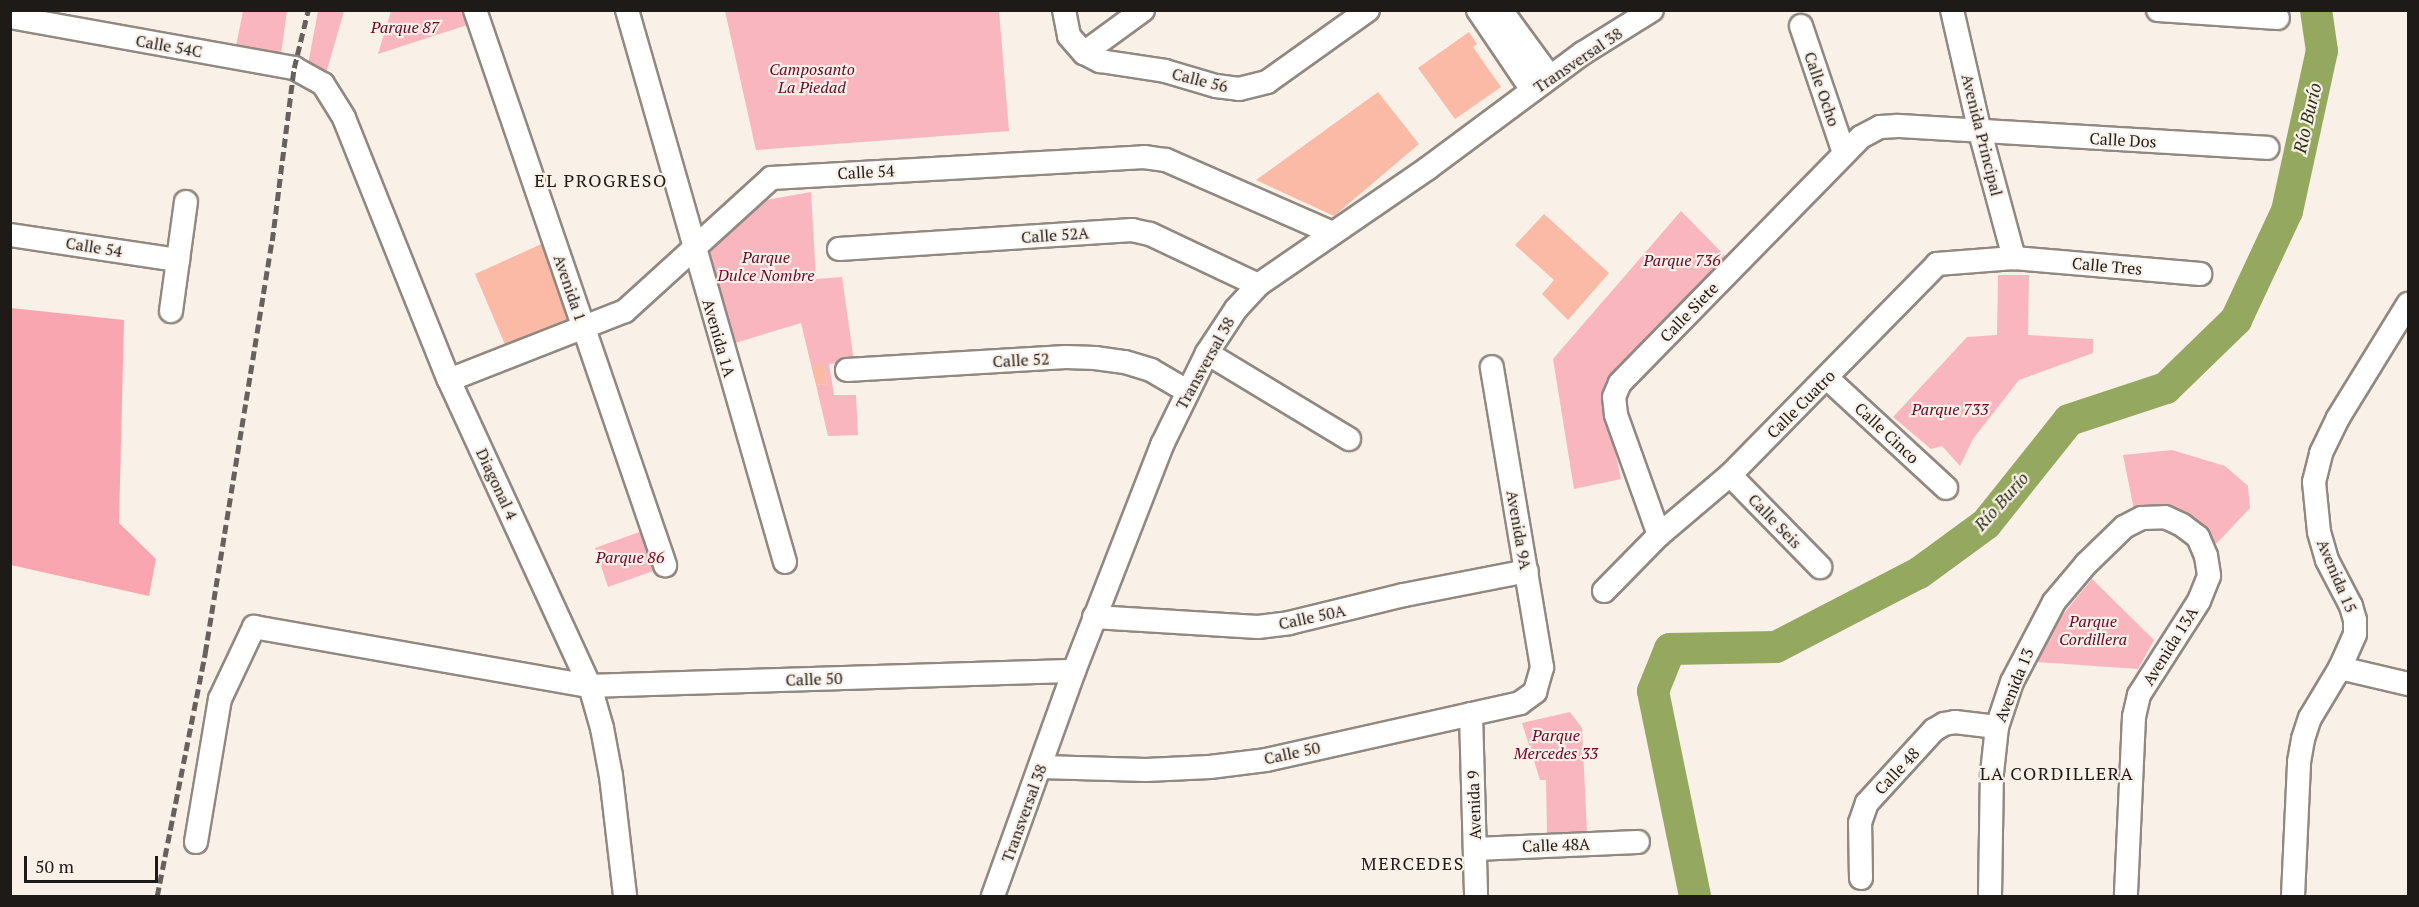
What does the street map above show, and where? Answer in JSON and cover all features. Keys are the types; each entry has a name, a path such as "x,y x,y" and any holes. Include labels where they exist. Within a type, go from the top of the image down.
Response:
{"street":[{"name":"Avenida 1","path":"475,10 665,565"},
{"name":"Avenida 1A","path":"627,10 785,562"},
{"path":"1064,10 1069,36 1084,53 1143,10"},
{"name":"Calle 56","path":"1084,53 1100,61 1165,71 1216,86 1239,89 1267,82 1368,10"},
{"path":"1478,10 1541,84"},
{"path":"1501,10 1541,84"},
{"name":"Transversal 38","path":"993,897 1094,617 1162,445 1207,353 1236,309 1258,285 1428,168 1583,53 1652,10"},
{"name":"Avenida Principal","path":"1952,10 1980,132 2013,258"},
{"path":"2158,10 2278,18"},
{"name":"Calle 54C","path":"10,17 294,68 323,84"},
{"name":"Calle Ocho","path":"1800,26 1844,153"},
{"name":"Diagonal 4","path":"323,84 344,118 449,380 590,686 602,728 610,776 625,897"},
{"name":"Calle Siete","path":"1659,535 1616,415 1614,397 1620,383 1861,137 1880,127 1980,132"},
{"name":"Calle Dos","path":"1980,132 2267,148"},
{"name":"Calle 54","path":"449,380 625,311 693,246 771,178 1144,157 1166,160 1332,233"},
{"path":"171,311 186,202"},
{"name":"Calle 52A","path":"839,249 1132,230 1150,234 1258,285"},
{"name":"Calle 54","path":"10,235 178,260"},
{"name":"Calle Tres","path":"2013,258 2199,274"},
{"name":"Calle Cuatro","path":"1604,591 1659,535 1730,476 1936,264 2013,258"},
{"name":"Avenida 15","path":"2293,897 2299,762 2303,739 2310,718 2340,668 2355,634 2355,620 2351,606 2327,560 2319,532 2314,482 2322,453 2338,418 2409,304"},
{"path":"1207,353 1349,440"},
{"name":"Calle 52","path":"847,370 1065,357 1095,358 1125,362 1151,370 1187,391"},
{"name":"Avenida 9A","path":"1492,367 1542,666 1535,692"},
{"name":"Calle Cinco","path":"1827,378 1946,488"},
{"name":"Calle Seis","path":"1730,476 1820,567"},
{"name":"Avenida 13A","path":"2126,897 2132,739 2139,695 2199,601 2209,576 2206,556 2198,537 2182,525 2165,517 2142,518"},
{"name":"Avenida 13","path":"1990,897 1992,773 1997,728 2012,682 2054,602 2086,564 2124,527 2142,518"},
{"name":"Calle 50A","path":"1094,617 1258,627 1288,623 1404,595 1527,571"},
{"name":"Calle 50","path":"196,842 220,699 254,627 590,686 1074,671"},
{"path":"2340,668 2409,684"},
{"name":"Calle 50","path":"1041,767 1146,770 1210,767 1266,760 1520,703 1535,692"},
{"name":"Avenida 9","path":"1471,714 1476,897"},
{"name":"Calle 48","path":"1861,878 1860,823 1867,804 1934,730 1944,724 1955,722 1997,728"},
{"name":"Calle 48A","path":"1475,849 1638,842"}],"green space":[{"path":"243,11 287,11 281,54 236,46"},
{"path":"318,11 344,11 323,84 306,75"},
{"name":"Parque 87","path":"391,11 466,11 470,24 378,54"},
{"name":"Camposanto La Piedad","path":"725,11 999,11 1009,131 756,150"},
{"name":"Parque Dulce Nombre","path":"811,192 816,279 842,277 854,362 829,364 834,395 856,395 858,435 828,436 816,385 827,384 824,365 811,365 801,323 735,343 708,249 766,200"},
{"name":"Parque 736","path":"1681,211 1730,261 1605,403 1621,479 1574,489 1553,359"},
{"name":"Parque 733","path":"1998,275 2029,275 2028,335 2093,339 2093,353 2019,380 1973,439 1960,466 1942,446 1931,449 1893,417 1967,337 1997,335"},
{"path":"2172,450 2225,466 2248,486 2250,508 2216,544 2206,529 2186,514 2167,509 2134,510 2123,455"},
{"name":"Parque 86","path":"645,530 659,569 608,587 595,548"},
{"name":"Parque Cordillera","path":"2092,579 2154,640 2138,669 2037,662 2051,629"},
{"name":"Parque Mercedes 33","path":"1570,712 1582,728 1587,832 1547,834 1546,780 1540,780 1522,723"}],"shaded area":[{"path":"11,308 124,320 119,523 156,559 149,596 11,565"}],"building":[{"path":"1469,32 1477,44 1473,47 1501,87 1455,119 1418,68"},
{"path":"1378,92 1419,144 1334,216 1256,180"},
{"path":"1544,214 1609,273 1568,320 1542,294 1554,280 1515,245"},
{"path":"546,242 576,318 506,347 475,274"},
{"path":"824,364 827,384 816,385 811,365"}],"waterway":[{"name":"Río Burío","path":"1695,896 1653,691 1670,649 1776,647 1919,573 1986,524 2069,420 2166,388 2236,320 2287,211 2322,51 2316,10"}],"railway":[{"path":"157,896 205,653 272,241 294,68 308,10"}],"district":[{"name":"EL PROGRESO","path":"601,180"},
{"name":"LA CORDILLERA","path":"2057,773"},
{"name":"MERCEDES","path":"1413,863"}]}
